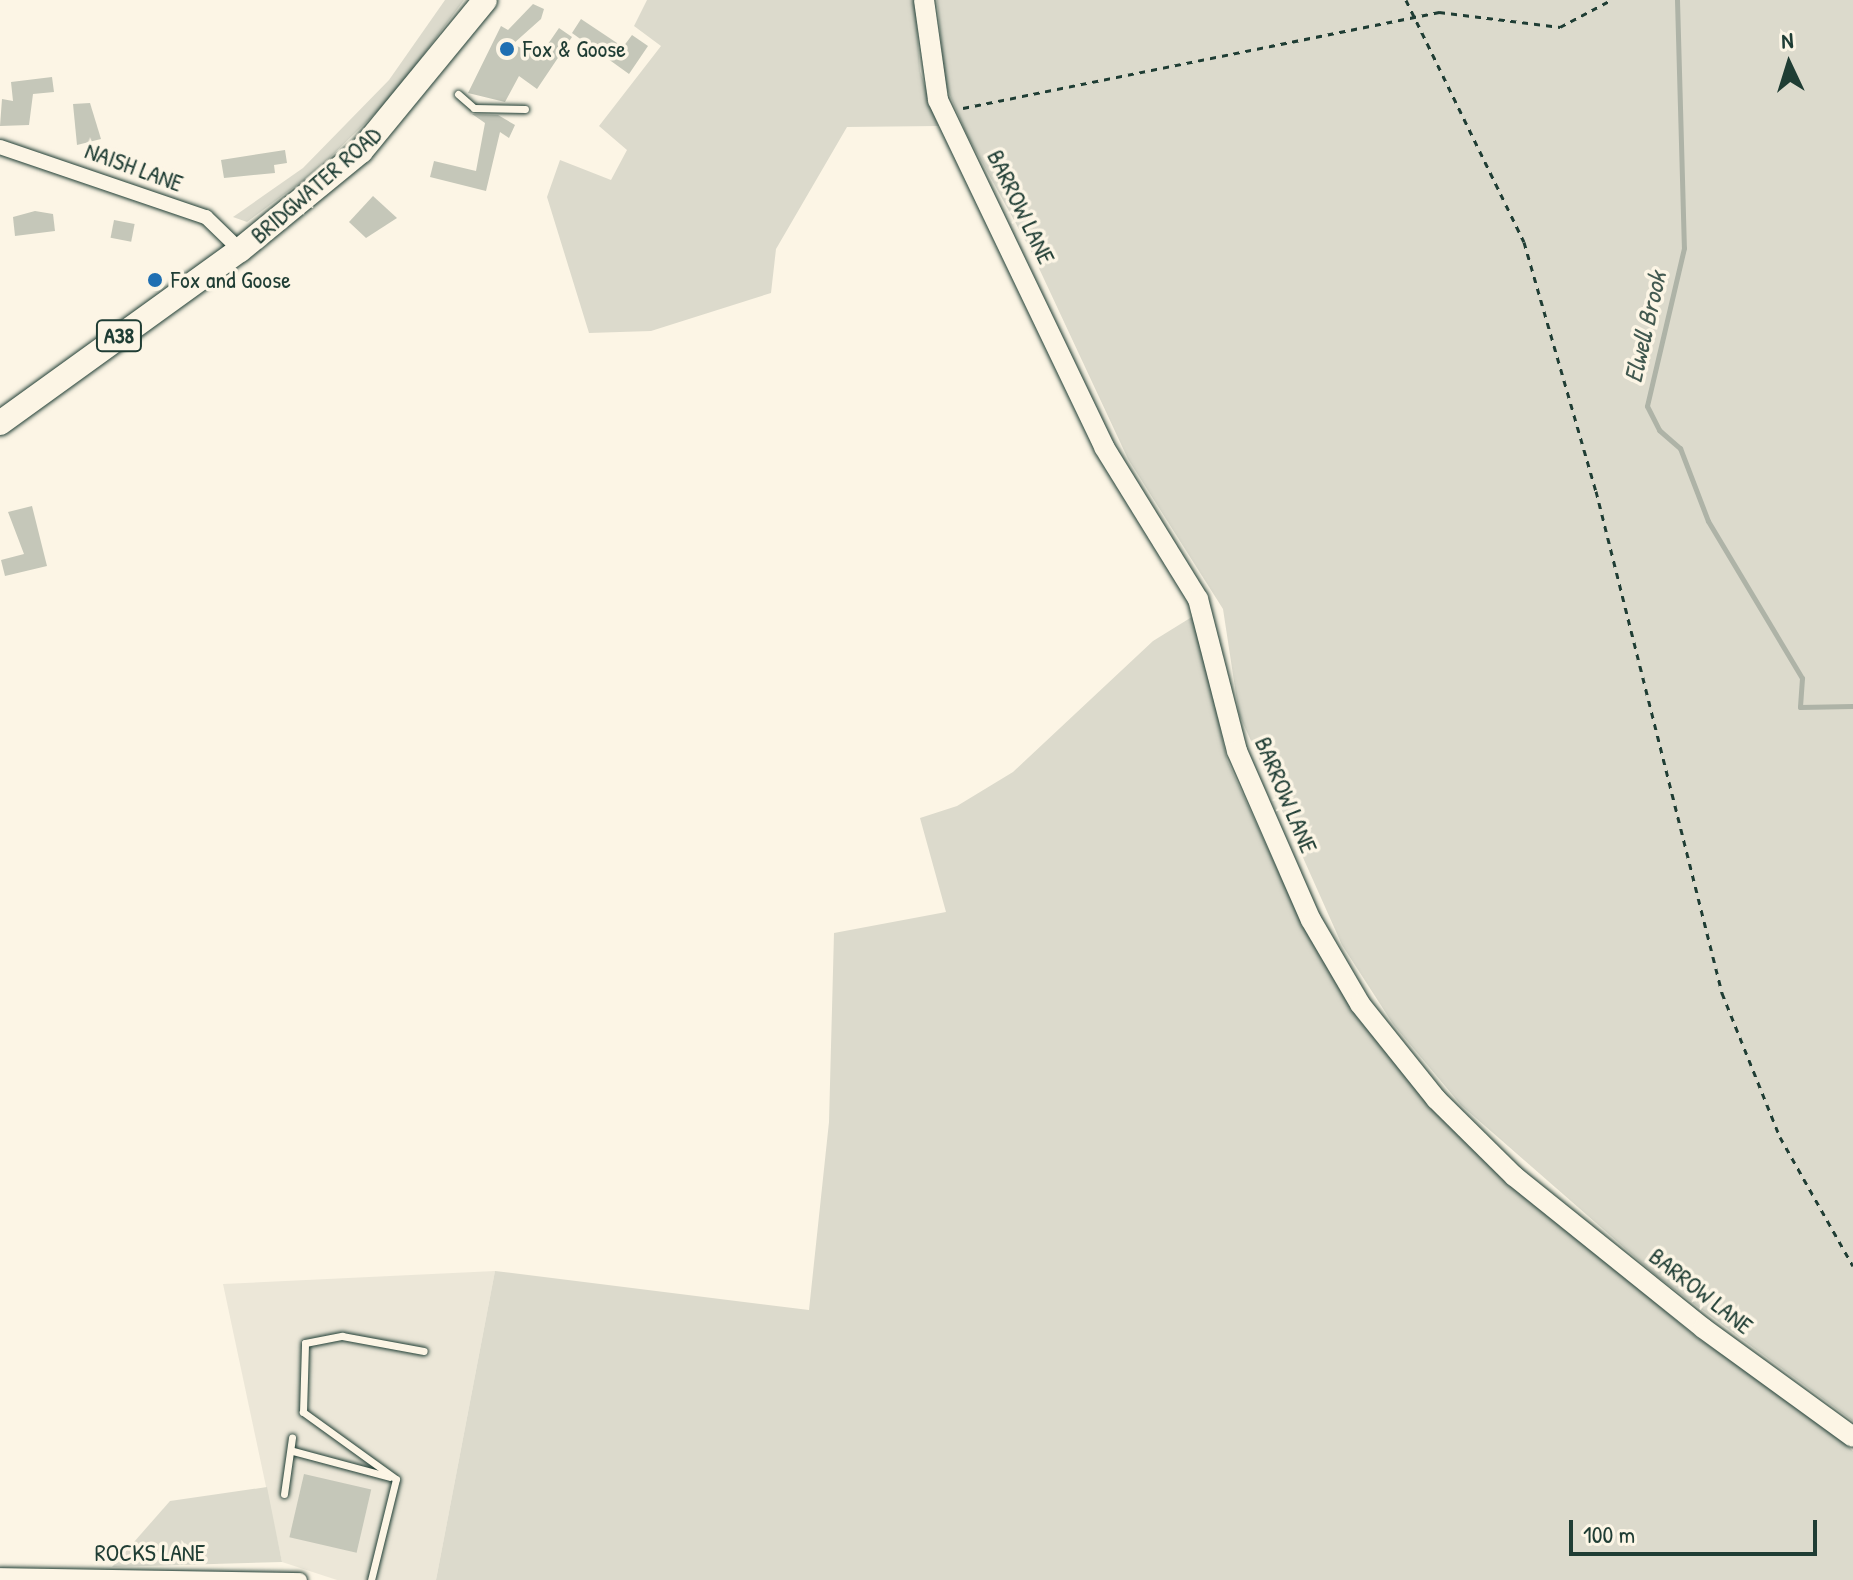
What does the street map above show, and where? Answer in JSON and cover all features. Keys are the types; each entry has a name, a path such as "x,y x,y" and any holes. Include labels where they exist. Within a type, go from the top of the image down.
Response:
{"highway":[{"name":"BRIDGWATER ROAD","path":"0,423 240,250 361,151 485,0"}],"main road":[{"name":"BARROW LANE","path":"924,0 926,52 944,111 1104,447 1198,599 1237,751 1311,920 1360,1004 1436,1099 1514,1176 1703,1328 1853,1437"}],"street":[{"name":"NAISH LANE","path":"0,147 206,217 240,250"},
{"name":"ROCKS LANE","path":"0,1575 300,1580"}],"lane":[{"path":"458,94 474,108 525,109"},
{"path":"396,1479 303,1412 305,1343 342,1336 424,1351"},
{"path":"284,1494 293,1451 292,1438"},
{"path":"293,1451 396,1479"},
{"path":"371,1580 396,1479"}],"path":[{"path":"1406,0 1524,242 1596,491 1722,993 1780,1137 1853,1266"},
{"path":"944,111 1439,12 1560,27 1611,0"}],"shaded area":[{"path":"445,0 464,0 393,96 317,170 247,222 233,217 303,168 389,80"},
{"path":"647,0 915,0 920,71 938,126 847,127 776,249 771,293 651,331 589,333 547,197 560,160 611,180 627,150 599,126 661,46 634,26"},
{"path":"937,0 1853,0 1853,1421 1659,1278 1461,1105 1393,1024 1342,945 1239,714 1223,609 1128,459 1030,249 968,137 945,84"},
{"path":"1195,615 1227,760 1302,923 1358,1019 1478,1152 1696,1337 1821,1420 1853,1451 1853,1580 436,1580 495,1271 809,1310 829,1122 834,933 946,912 920,818 957,806 1013,772 1153,641"},
{"path":"495,1271 436,1580 337,1580 282,1562 223,1284"},
{"path":"267,1487 282,1562 112,1567 170,1501"}],"building":[{"name":"Fox & Goose","path":"533,4 544,9 541,19 513,44 539,57 559,28 572,37 537,89 519,76 505,102 468,93 501,26 508,30"},
{"path":"581,19 623,47 632,35 648,46 629,74 572,33"},
{"path":"52,77 54,92 33,94 29,125 0,126 2,99 13,101 11,82"},
{"path":"90,103 101,139 77,145 73,104"},
{"path":"472,114 498,115 515,125 509,138 500,132 486,191 430,177 434,161 476,171 485,123"},
{"path":"285,150 287,163 274,165 275,173 224,178 221,160"},
{"path":"373,196 397,218 366,238 349,222"},
{"path":"35,211 53,214 55,231 15,236 13,217"},
{"path":"114,220 135,224 131,242 111,238"},
{"path":"32,506 47,566 5,576 1,560 24,554 8,512"},
{"path":"304,1474 371,1490 357,1553 289,1537"}],"waterway":[{"name":"Elwell Brook","path":"1677,0 1684,248 1647,406 1659,430 1680,448 1708,521 1802,678 1800,707 1853,706"}],"place":[{"name":"Fox & Goose","path":"507,49"},
{"name":"Fox and Goose","path":"155,280"}]}
